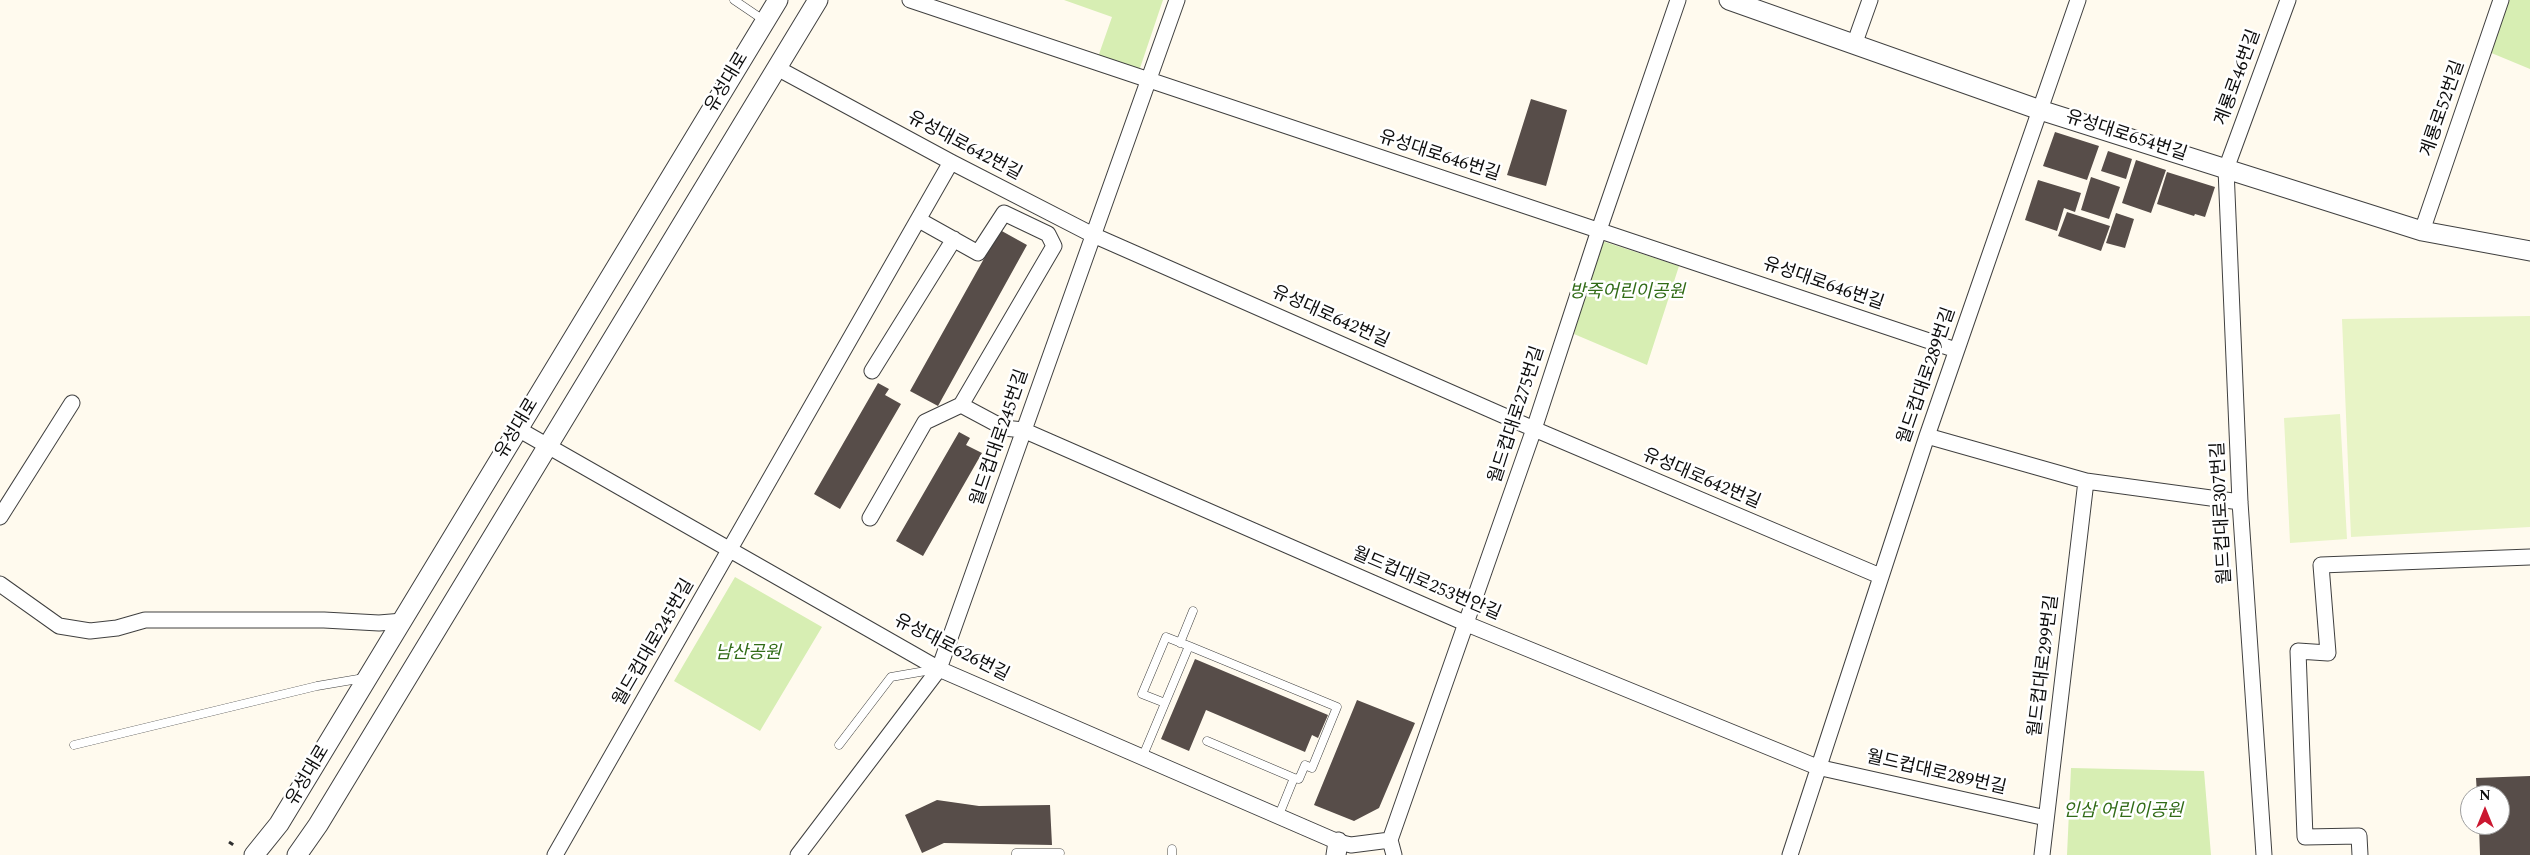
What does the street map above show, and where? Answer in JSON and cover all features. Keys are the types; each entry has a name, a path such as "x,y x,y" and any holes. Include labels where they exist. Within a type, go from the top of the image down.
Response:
{"street":[{"name":"유성대로","path":"254,855 275,830 369,677 778,0"},
{"name":"유성대로","path":"297,855 318,825 818,0"},
{"name":"유성대로646번길","path":"910,0 1956,350"},
{"name":"월드컵대로245번길","path":"798,855 939,669 1177,0"},
{"name":"월드컵대로275번길","path":"1390,840 1534,429 1599,230 1678,0"},
{"name":"유성대로654번길","path":"1729,0 2040,110 2226,170 2422,231 2530,251"},
{"path":"1854,45 1870,0"},
{"name":"월드컵대로289번길","path":"1790,855 1817,766 1927,436 2078,0"},
{"name":"계룡로46번길","path":"2226,170 2288,0"},
{"name":"계룡로52번길","path":"2422,231 2501,0"},
{"name":"유성대로642번길","path":"776,68 951,162 1093,234 1534,429 1880,576"},
{"name":"월드컵대로245번길","path":"555,855 951,162"},
{"name":"월드컵대로307번길","path":"2226,170 2240,502 2264,855"},
{"path":"870,518 925,422 961,405 1054,246 1048,234 1004,213 978,253 919,220"},
{"path":"872,372 954,240"},
{"path":"0,517 72,403"},
{"name":"월드컵대로253번안길","path":"961,405 1004,428 1023,430 1467,624 1817,766"},
{"name":"유성대로626번길","path":"518,429 939,669 1142,758 1279,815 1337,849 1351,845 1390,840"},
{"path":"1927,436 2086,481 2240,502"},
{"name":"월드컵대로299번길","path":"2042,855 2086,481"},
{"path":"2360,855 2360,836 2305,838 2298,651 2328,653 2321,565 2530,557"},
{"path":"0,584 59,626 90,631 117,628 145,620 324,620 379,623 403,621"},
{"name":"월드컵대로289번길","path":"1817,766 2046,818"},
{"path":"315,855 315,838 318,825"},
{"path":"269,855 275,830"},
{"path":"1390,840 1394,855"}],"lane":[{"path":"734,0 765,21"},
{"path":"1180,642 1193,611"},
{"path":"1165,703 1142,694 1166,637 1337,707 1312,768 1305,765 1299,780 1207,741"},
{"path":"1142,758 1189,646"},
{"path":"839,745 890,677 939,669"},
{"path":"74,745 318,686 369,677"},
{"path":"1279,815 1294,778"},
{"path":"1016,855 1016,853 1060,854"}],"path":[{"path":"229,842 235,846"}],"green space":[{"path":"1064,0 1163,0 1139,71 1098,57 1112,17"},
{"path":"2509,0 2530,0 2530,69 2489,52"},
{"name":"방죽어린이공원","path":"1599,240 1679,266 1647,365 1574,334"},
{"path":"2530,316 2530,527 2351,537 2342,319"},
{"path":"2340,414 2347,539 2290,543 2284,418"},
{"name":"남산공원","path":"735,577 822,627 760,731 674,681"},
{"name":"인삼 어린이공원","path":"2071,768 2204,771 2211,855 2067,855"}],"building":[{"path":"1531,99 1567,110 1546,186 1507,175"},
{"path":"2055,132 2099,146 2087,180 2043,166"},
{"path":"2108,151 2132,159 2126,179 2101,171"},
{"path":"2136,160 2166,170 2151,213 2122,203"},
{"path":"2167,172 2215,187 2205,217 2195,214 2194,216 2157,204"},
{"path":"2091,177 2120,187 2109,219 2081,210"},
{"path":"2038,180 2081,193 2075,212 2064,208 2057,231 2025,220"},
{"path":"2067,212 2110,226 2101,251 2058,236"},
{"path":"2116,213 2134,219 2125,248 2106,243"},
{"path":"1000,230 1027,245 938,406 910,391"},
{"path":"878,383 889,389 885,395 901,404 840,509 814,494"},
{"path":"959,432 970,438 966,445 982,453 923,556 896,541"},
{"path":"1195,659 1328,715 1318,738 1312,735 1305,752 1206,710 1189,751 1161,739"},
{"path":"1357,700 1415,723 1379,808 1354,821 1314,805"},
{"path":"2530,776 2530,855 2480,855 2479,835 2510,835 2510,785 2476,785 2476,778"},
{"path":"937,800 979,806 1050,805 1052,845 944,843 922,853 905,815"}]}
